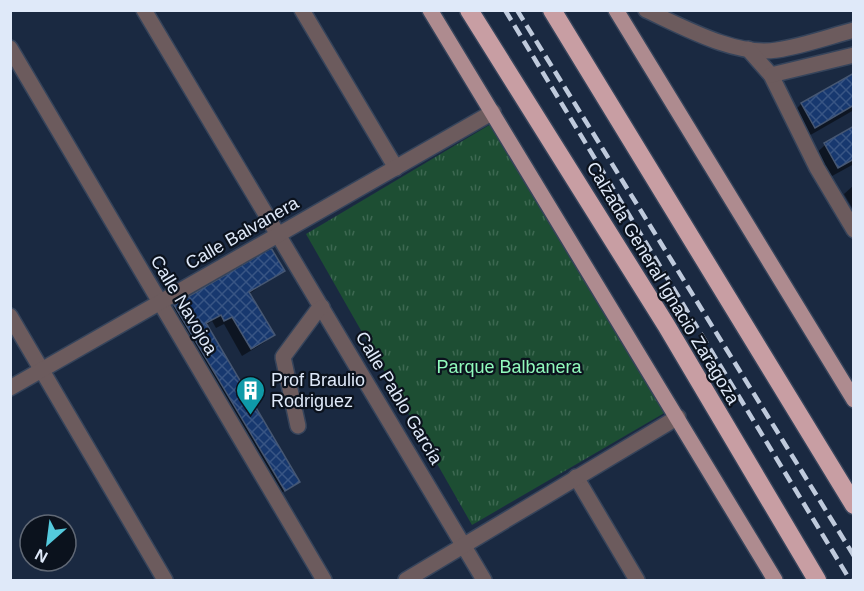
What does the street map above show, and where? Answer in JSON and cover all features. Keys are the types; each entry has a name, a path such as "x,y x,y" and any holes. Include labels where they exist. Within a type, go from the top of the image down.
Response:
{"highway":[{"name":"Calzada General Ignacio Zaragoza","path":"469,10 666,325 817,580"},
{"path":"552,10 854,505"}],"main road":[{"path":"430,10 775,580"},
{"path":"616,10 854,400"}],"street":[{"name":"Calle Pablo García","path":"144,10 484,580"},
{"path":"302,10 396,168"},
{"path":"646,10 697,33 748,49 776,50 854,30"},
{"name":"Calle Navojoa","path":"10,48 324,580"},
{"path":"748,49 771,75 817,168 854,230"},
{"path":"771,75 854,55"},
{"name":"Calle Balvanera","path":"10,388 493,112"},
{"path":"298,426 283,357 322,307"},
{"path":"10,316 165,580"},
{"path":"406,580 678,417"},
{"path":"576,477 637,580"}],"green space":[{"name":"Parque Balbanera","path":"491,124 666,412 472,525 306,234"}],"building":[{"path":"854,73 854,105 815,128 801,103"},
{"path":"854,126 854,159 838,168 824,143"},
{"name":"Prof Braulio Rodriguez","path":"271,248 285,271 249,292 275,335 251,349 232,317 224,321 221,315 206,323 300,482 285,491 174,305"}],"railway":[{"path":"505,10 850,580"},
{"path":"517,10 854,556"}],"place":[{"name":"Prof Braulio Rodriguez","path":"250,416"}]}
